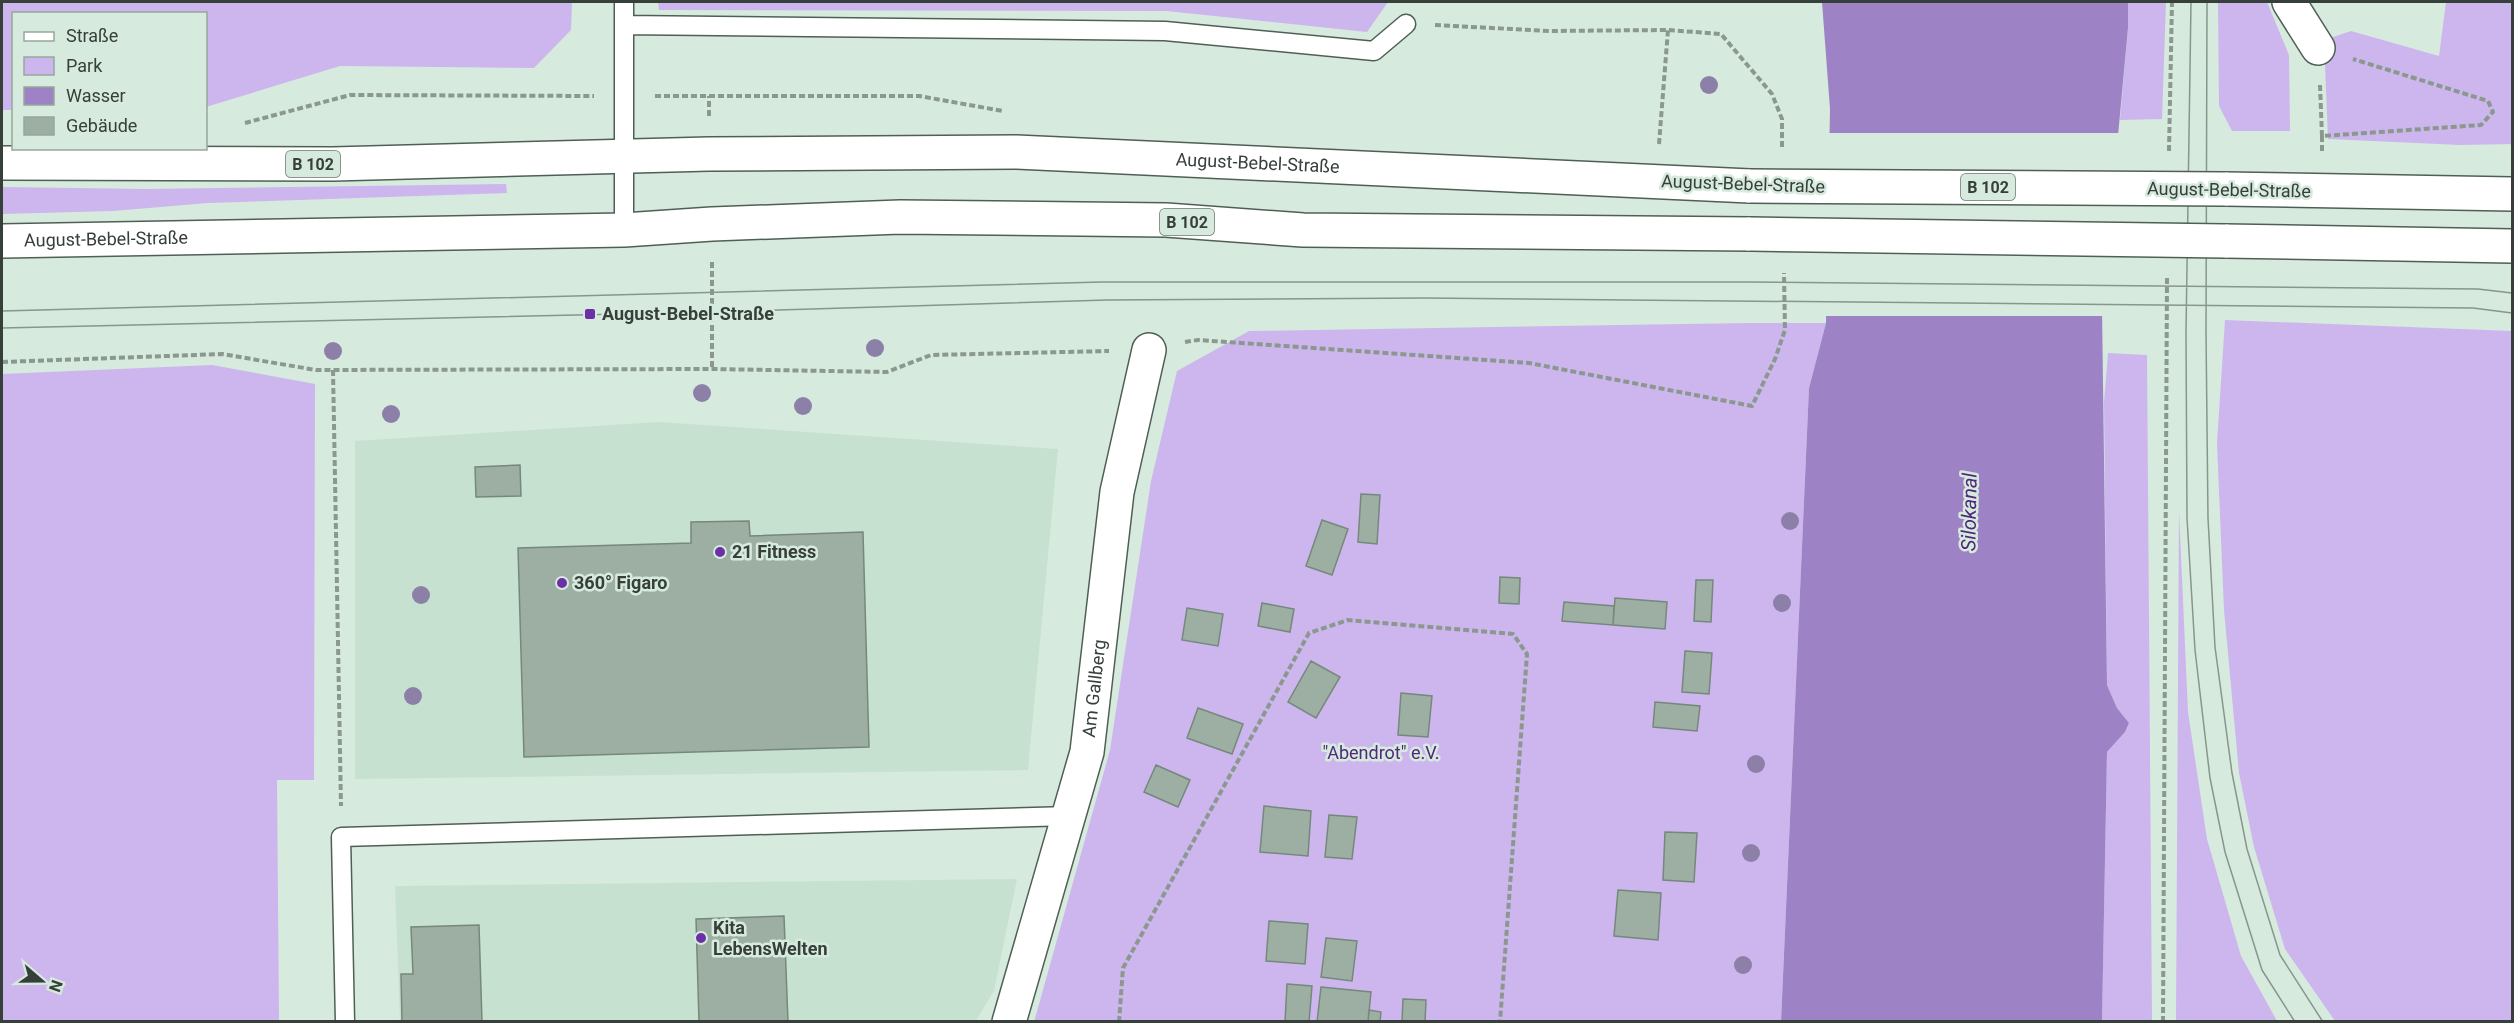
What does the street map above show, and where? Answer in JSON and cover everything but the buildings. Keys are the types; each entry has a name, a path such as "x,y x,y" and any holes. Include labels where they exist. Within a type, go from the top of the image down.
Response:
{"main road":[{"path":"2289,2 2318,48"},
{"name":"August-Bebel-Straße","path":"2,163 333,164 624,156 1016,152 1750,186 2225,189 2512,194"},
{"name":"August-Bebel-Straße","path":"2,241 624,230 712,224 900,217 1166,220 1303,230 1750,234 2512,246"},
{"name":"Am Gallberg","path":"1009,1022 1087,752 1117,492 1149,350"}],"lane":[{"path":"624,2 624,230"},
{"path":"624,25 1165,31 1374,51 1406,24"},
{"path":"345,1022 341,837 1070,816"}],"path":[{"path":"2169,157 2172,2"},
{"path":"1406,24 1550,31 1668,30 1721,34 1772,94 1782,119"},
{"path":"1659,147 1668,30"},
{"path":"2322,136 2481,125 2493,112 2488,101 2318,48 2322,155"},
{"path":"234,126 350,95 709,96"},
{"path":"2163,1022 2167,276"},
{"path":"2,362 222,354 316,370 887,372 931,355 1149,350 1198,340 1528,363 1752,406 1775,359 1785,330"},
{"path":"333,370 341,837"},
{"path":"1119,1022 1123,968 1309,633 1348,620 1513,634 1527,654 1500,1022"}],"shaded area":[{"path":"659,422 1058,449 1028,770 355,779 355,441"},
{"name":"Kita LebensWelten","path":"1017,879 994,991 975,1022 400,1021 395,886"}],"green space":[{"path":"2,2 572,2 571,30 534,68 340,66 207,107 207,12 12,12 12,110 2,110"},
{"path":"658,2 1388,2 1367,32 1166,11 659,10"},
{"path":"2128,2 2166,2 2162,119 2120,120"},
{"path":"2218,2 2267,2 2289,55 2290,131 2232,131 2219,106"},
{"path":"2446,2 2512,2 2512,144 2460,145 2328,139 2324,40 2351,31 2439,56"},
{"path":"506,184 507,193 208,203 113,211 2,214 2,187 146,189"},
{"path":"2225,320 2512,331 2512,1021 2335,1021 2285,949 2254,847 2239,773 2224,610 2217,443"},
{"name":"\"Abendrot\" e.V.","path":"1826,323 1809,388 1781,1021 1034,1022 1110,750 1151,481 1177,371 1249,331"},
{"path":"2108,353 2147,355 2152,1021 2102,1022 2107,752 2125,732 2129,723 2117,708 2107,685 2104,402"},
{"path":"212,365 315,384 314,780 277,780 279,1021 2,1021 2,374"},
{"path":"2179,511 2188,712 2207,839 2241,956 2277,1021 2176,1021"}],"water":[{"name":"Silokanal","path":"1822,2 2128,2 2128,28 2102,308 2107,685 2117,708 2129,723 2125,732 2107,752 2102,1021 1781,1022 1809,388 1826,323 1830,109"}],"pier":[{"path":"1827,133 2122,133 2105,316 1823,316"}],"tram line":[{"path":"2191,2 2186,333 2187,518 2195,650 2210,778 2225,852 2262,970 2295,1022"},
{"path":"2207,2 2208,518 2215,647 2232,773 2247,849 2280,955 2323,1022"},
{"path":"2,311 1102,282 1749,282 2478,289 2512,293"},
{"path":"2,328 712,312 1107,300 1424,298 2473,308 2512,313"}],"place":[{"name":"August-Bebel-Straße","path":"590,314"},
{"name":"21 Fitness","path":"720,552"},
{"name":"360° Figaro","path":"562,583"},
{"name":"Kita LebensWelten","path":"701,938"}]}
